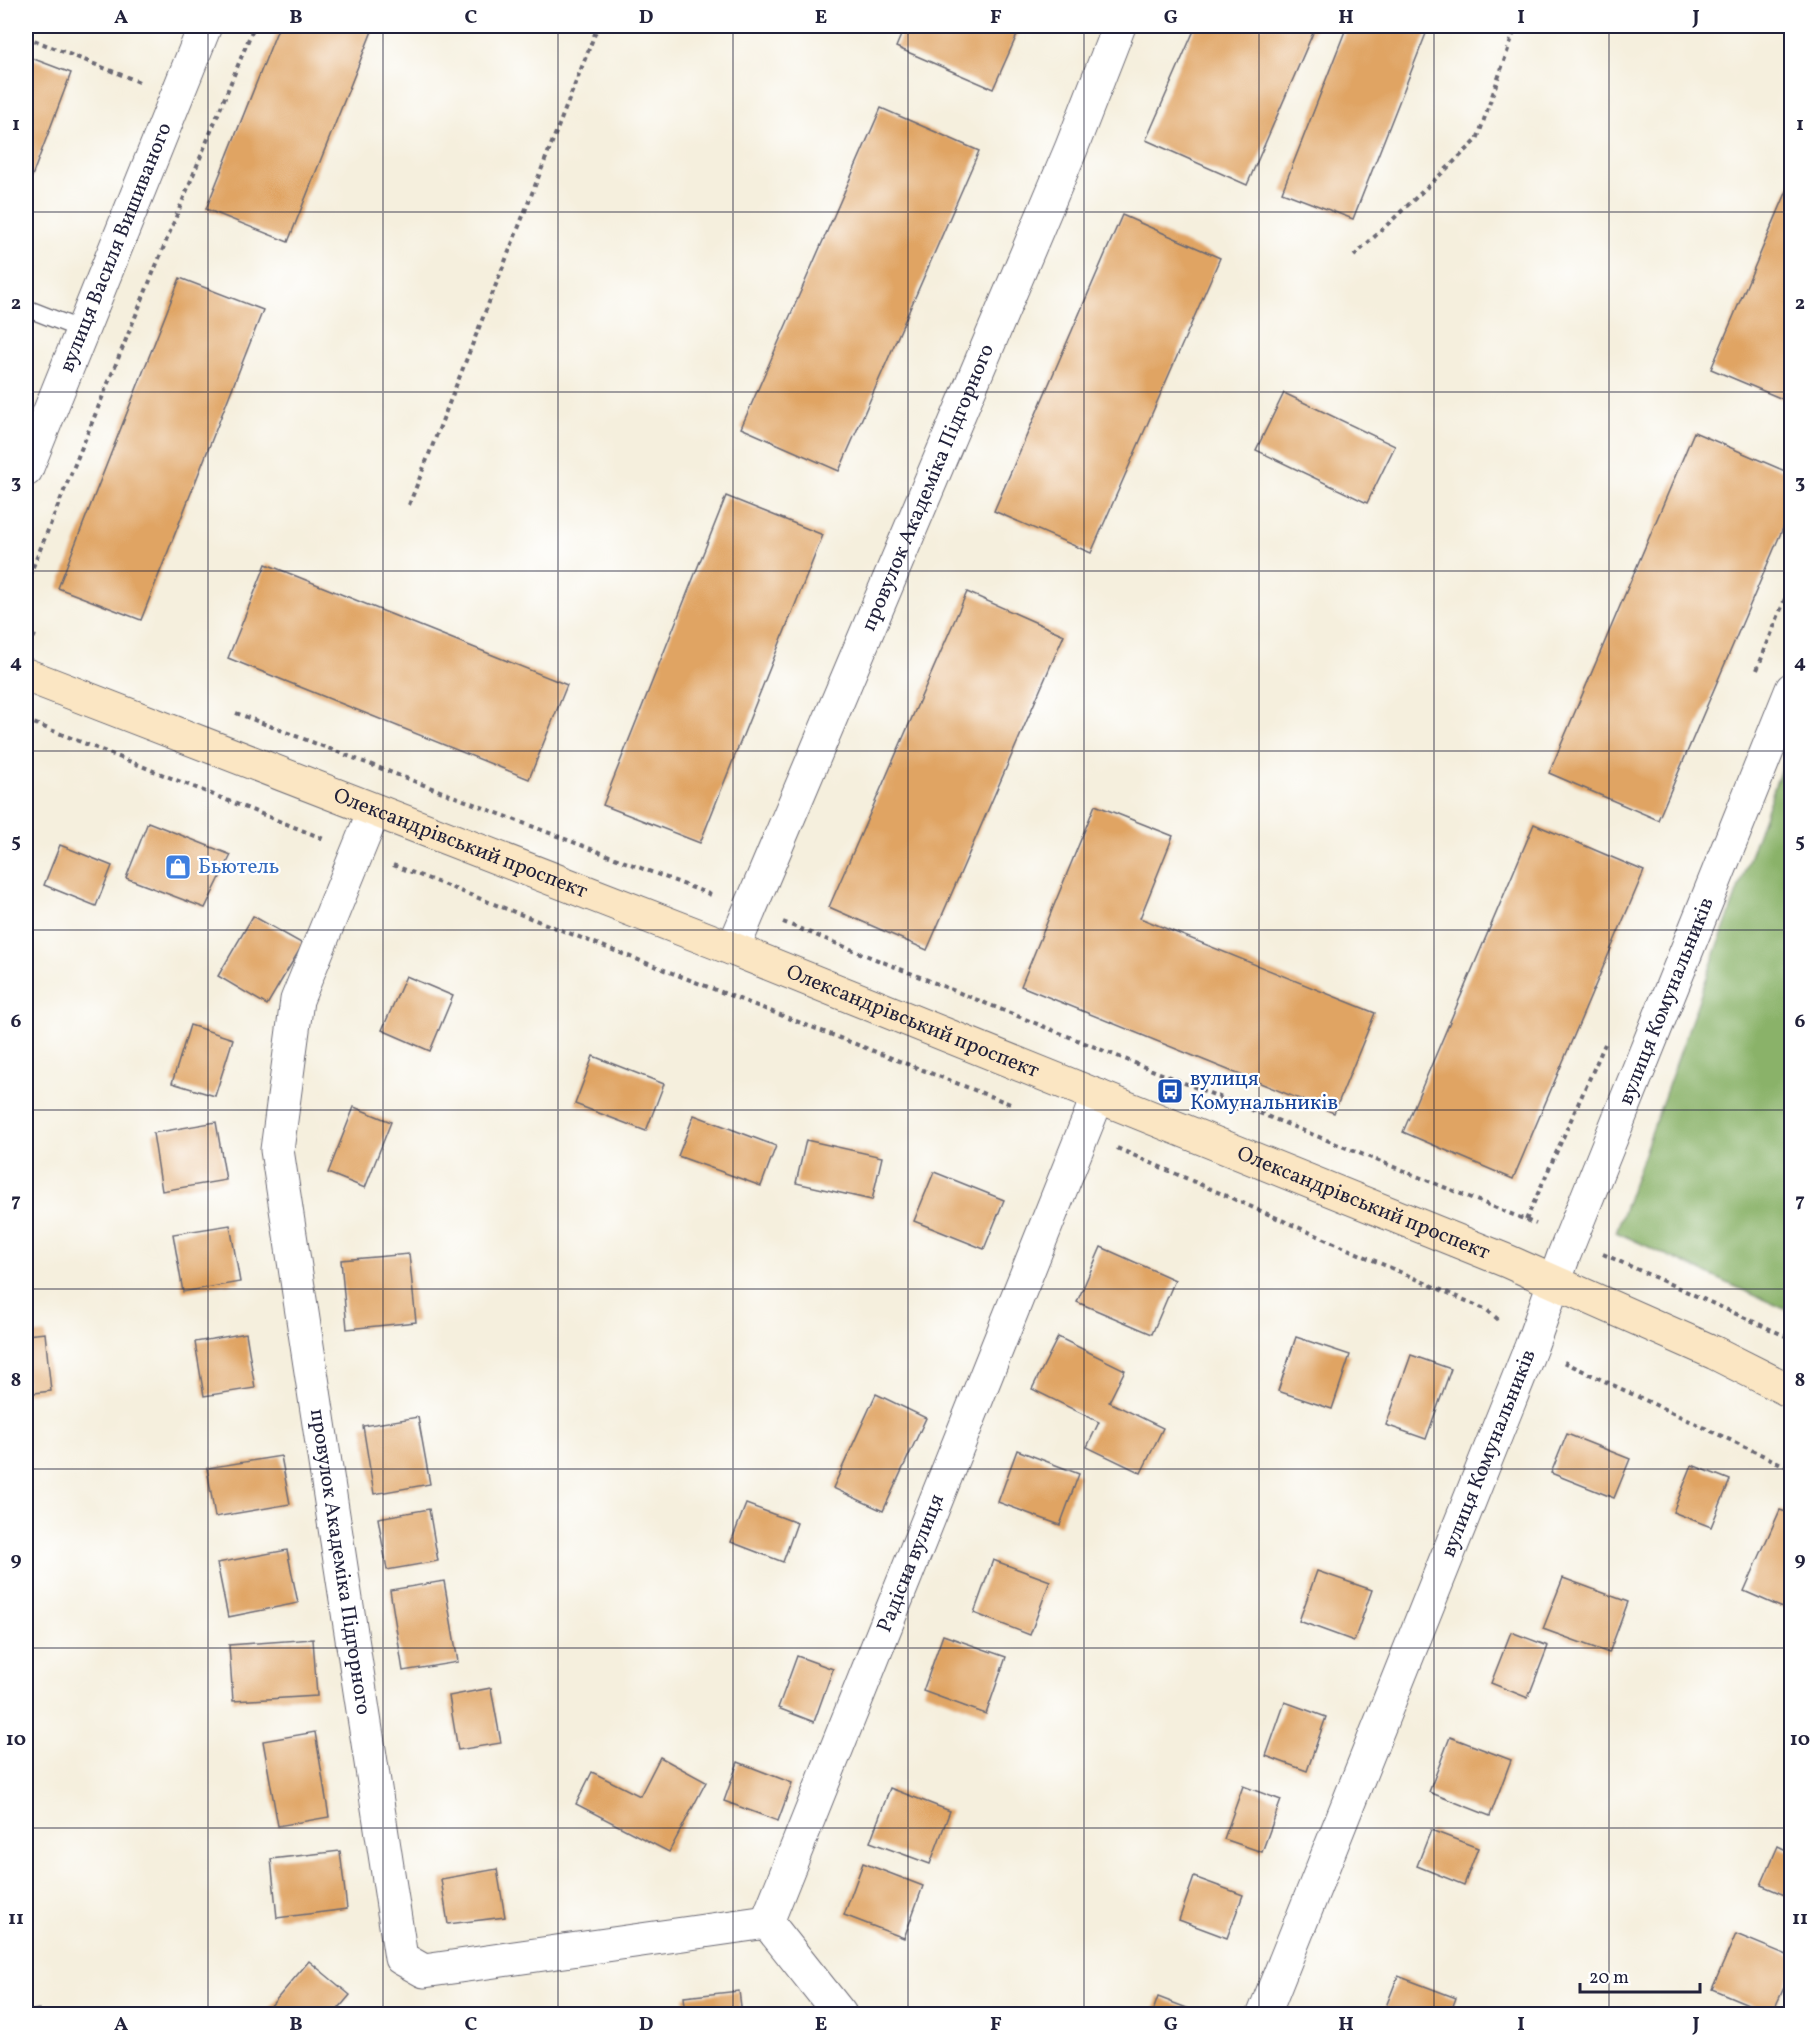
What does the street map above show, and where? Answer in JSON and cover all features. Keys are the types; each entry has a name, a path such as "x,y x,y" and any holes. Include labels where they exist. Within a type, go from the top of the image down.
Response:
{"main road":[{"name":"Олександрівський проспект","path":"26,675 733,948 1554,1280 1715,1353 1791,1392"}],"street":[{"name":"вулиця Василя Вишиваного","path":"26,470 206,26"},
{"name":"провулок Академіка Підгорного","path":"733,948 1071,149 1119,26"},
{"name":"вулиця Комунальників","path":"1264,2014 1531,1347 1570,1239 1783,730 1791,689"},
{"name":"провулок Академіка Підгорного","path":"374,811 297,1000 277,1150 401,1958 424,1971 767,1922"},
{"name":"Радісна вулиця","path":"767,1922 1098,1096"},
{"path":"767,1922 840,2014"}],"lane":[{"path":"26,308 82,330"}],"path":[{"path":"26,584 254,26"},
{"path":"409,505 598,26"},
{"path":"1354,256 1477,140 1516,26"},
{"path":"26,37 177,96"},
{"path":"26,720 358,852 1016,1107"},
{"path":"1083,1133 1487,1311"},
{"path":"1570,1239 1791,1339"},
{"path":"1531,1347 1791,1469"}],"green space":[{"path":"1792,751 1791,1312 1616,1232 1787,752"}],"building":[{"path":"279,26 374,26 288,242 206,209"},
{"path":"905,26 1021,26 993,89 896,47"},
{"path":"1196,26 1316,26 1247,185 1146,140"},
{"path":"1347,26 1429,26 1353,219 1282,192"},
{"path":"26,56 71,73 26,192"},
{"path":"881,108 979,151 839,471 741,428"},
{"path":"1792,179 1792,403 1711,369"},
{"path":"1122,215 1220,258 1091,553 994,511"},
{"path":"180,278 263,310 141,620 58,588"},
{"path":"1284,393 1395,446 1367,503 1256,450"},
{"path":"1694,432 1792,474 1792,507 1658,820 1549,773"},
{"path":"726,496 823,535 700,843 603,805"},
{"path":"266,564 567,685 529,779 228,658"},
{"path":"967,592 1064,635 927,950 829,907"},
{"path":"1095,805 1173,836 1140,918 1375,1013 1334,1113 1021,986"},
{"name":"Бьютель","path":"148,822 231,855 205,908 126,878"},
{"path":"1534,824 1644,871 1513,1179 1403,1132"},
{"path":"60,845 112,866 96,906 44,885"},
{"path":"253,916 303,944 267,1005 218,976"},
{"path":"406,976 453,996 430,1051 382,1030"},
{"path":"190,1025 233,1039 215,1096 172,1083"},
{"path":"593,1056 664,1084 646,1131 575,1104"},
{"path":"354,1107 391,1122 365,1188 328,1173"},
{"path":"694,1115 776,1146 761,1186 678,1156"},
{"path":"216,1122 226,1180 162,1191 153,1133"},
{"path":"806,1140 882,1157 872,1200 796,1183"},
{"path":"934,1172 1004,1200 984,1249 914,1221"},
{"path":"230,1225 240,1282 183,1292 173,1234"},
{"path":"1101,1247 1175,1280 1152,1334 1077,1302"},
{"path":"409,1254 416,1322 347,1329 341,1260"},
{"path":"45,1333 51,1391 26,1394 26,1335"},
{"path":"246,1333 255,1388 204,1396 195,1342"},
{"path":"1058,1337 1125,1370 1109,1402 1163,1428 1141,1473 1087,1447 1099,1422 1032,1389"},
{"path":"1296,1337 1350,1355 1332,1409 1278,1391"},
{"path":"1411,1355 1451,1369 1426,1439 1386,1425"},
{"path":"876,1394 926,1418 883,1511 833,1488"},
{"path":"418,1417 430,1484 374,1494 363,1426"},
{"path":"1567,1434 1630,1459 1614,1498 1551,1473"},
{"path":"1017,1450 1079,1474 1060,1525 998,1502"},
{"path":"281,1456 290,1504 215,1517 207,1468"},
{"path":"1692,1465 1730,1480 1711,1527 1673,1512"},
{"path":"746,1504 797,1523 783,1562 731,1542"},
{"path":"429,1509 438,1561 387,1570 378,1518"},
{"path":"1780,1510 1792,1514 1792,1612 1744,1591"},
{"path":"287,1550 298,1603 228,1617 217,1563"},
{"path":"993,1560 1050,1581 1030,1635 974,1613"},
{"path":"1317,1571 1372,1590 1354,1641 1299,1621"},
{"path":"1563,1578 1628,1602 1609,1653 1543,1629"},
{"path":"444,1581 458,1662 403,1671 390,1590"},
{"path":"1511,1632 1548,1646 1528,1698 1491,1683"},
{"path":"943,1635 1006,1657 986,1714 923,1691"},
{"path":"313,1639 317,1696 233,1701 229,1645"},
{"path":"797,1656 833,1669 814,1722 778,1708"},
{"path":"491,1688 501,1743 458,1750 449,1696"},
{"path":"1285,1702 1326,1717 1307,1771 1266,1756"},
{"path":"315,1732 329,1817 278,1826 263,1741"},
{"path":"1450,1737 1511,1760 1490,1816 1429,1792"},
{"path":"660,1757 706,1782 669,1852 576,1804 592,1772 640,1796"},
{"path":"738,1762 792,1783 778,1821 724,1801"},
{"path":"1243,1786 1281,1800 1262,1852 1224,1839"},
{"path":"890,1788 950,1811 930,1864 870,1842"},
{"path":"1431,1830 1478,1848 1464,1885 1417,1866"},
{"path":"1778,1846 1792,1853 1792,1898 1761,1885"},
{"path":"340,1851 347,1909 277,1918 271,1859"},
{"path":"863,1863 923,1886 904,1938 844,1915"},
{"path":"497,1869 505,1917 448,1924 441,1879"},
{"path":"1194,1877 1243,1895 1227,1938 1179,1920"},
{"path":"1736,1934 1792,1957 1792,1970 1772,2014 1712,1989"},
{"path":"309,1961 350,1995 334,2014 264,2014"},
{"path":"1398,1976 1456,1998 1450,2014 1399,2014 1385,2009"},
{"path":"739,1991 742,2014 686,2014 684,1997"},
{"path":"1158,1997 1200,2013 1152,2014"},
{"path":"39,2009 39,2014 26,2014 26,2011"}],"place":[{"name":"Бьютель","path":"178,867"},
{"name":"вулиця Комунальників","path":"1170,1091"}]}
